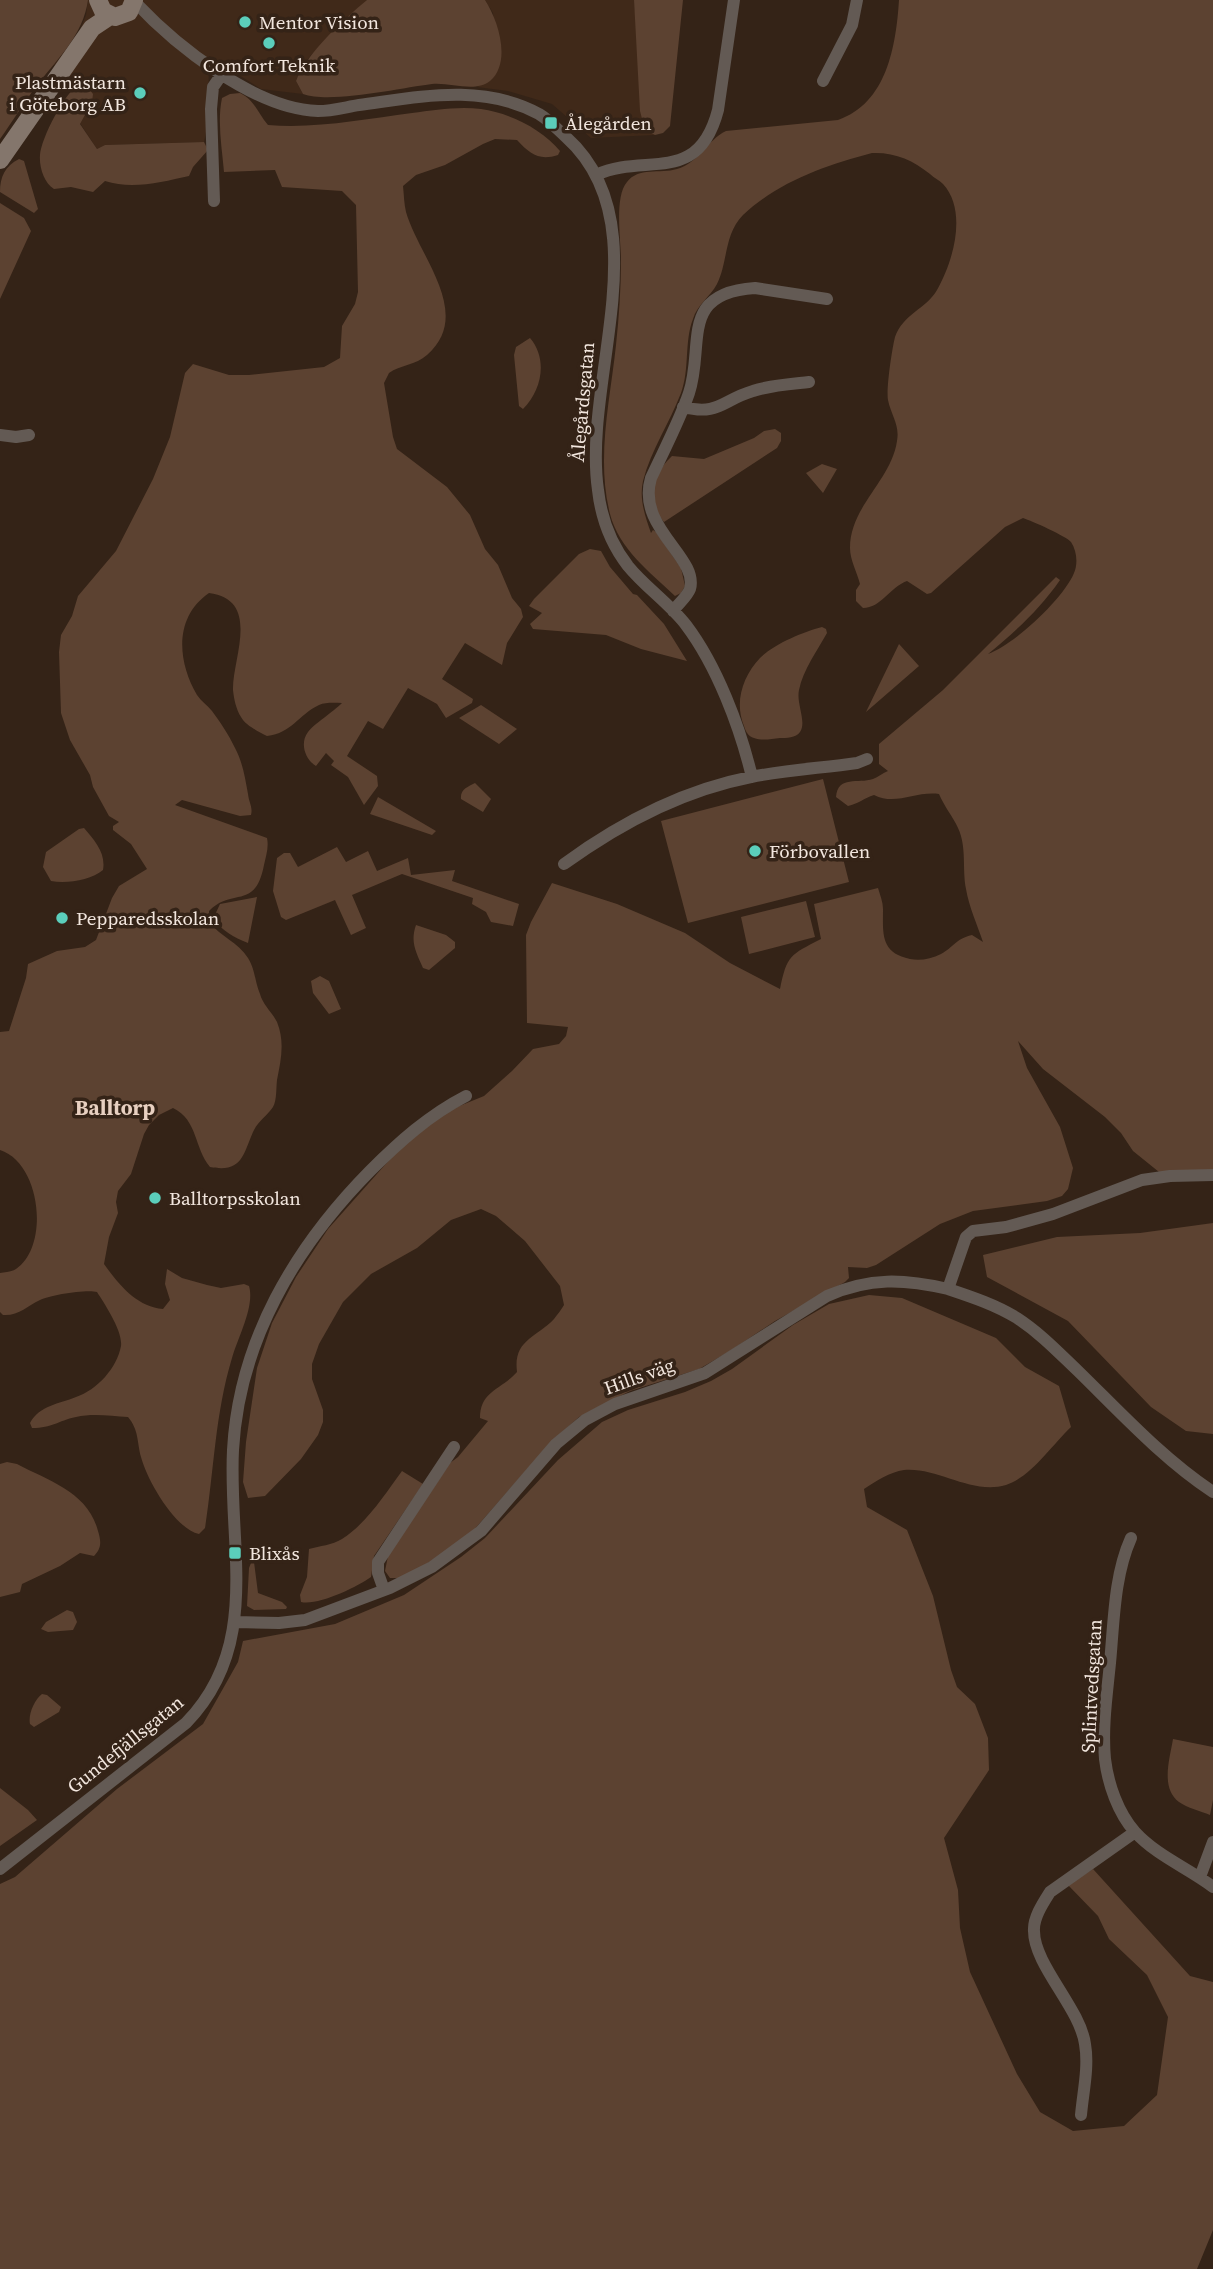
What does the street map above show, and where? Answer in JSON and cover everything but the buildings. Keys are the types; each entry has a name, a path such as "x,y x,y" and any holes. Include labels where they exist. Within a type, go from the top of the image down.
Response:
{"street":[{"path":"596,175 607,169 670,163 688,155 705,141 715,123 718,110 734,0"},
{"path":"823,81 852,25 857,0"},
{"path":"0,160 92,28 117,6"},
{"name":"Ålegårdsgatan","path":"117,6 162,30 222,74 274,103 314,111 434,95 471,94 494,97 524,107 551,123 575,145 596,175 609,210 613,244 612,289 596,454 599,499 609,534 628,565 694,637 715,676 744,744 751,777"},
{"path":"214,201 211,109 213,88 222,74"},
{"path":"673,611 688,592 690,579 680,558 652,515 648,491 651,478 690,388 697,326 716,300 738,290 755,288 827,299"},
{"path":"683,407 701,411 713,410 753,390 809,382"},
{"path":"0,435 29,435"},
{"path":"564,864 590,845 666,804 725,783 857,763 867,759"},
{"name":"Gundefjällsgatan","path":"0,1868 196,1713 223,1665 236,1622 232,1488 235,1422 247,1367 264,1320 287,1276 311,1240 358,1184 430,1116 466,1097"},
{"path":"948,1289 966,1237 973,1231 1006,1227 1053,1214 1142,1180 1213,1175"},
{"name":"Hills väg","path":"384,1590 432,1567 481,1531 556,1444 598,1412 705,1373 802,1311 849,1286 877,1282 911,1281 948,1289 1016,1317 1042,1337 1156,1447 1213,1492"},
{"path":"236,1622 279,1623 305,1620 384,1590 378,1562 454,1447"},
{"name":"Splintvedsgatan","path":"1131,1538 1122,1558 1105,1732 1105,1758 1111,1786 1122,1813 1135,1832 1166,1858 1213,1887"},
{"path":"1081,2115 1085,2044 1078,2022 1042,1957 1034,1931 1037,1918 1050,1892 1135,1832"},
{"path":"1200,1877 1213,1842"}],"shaded area":[{"path":"0,0 88,0 76,35 0,139"},
{"path":"88,0 367,0 301,68 296,81 303,94 261,89 209,56 208,123 204,142 105,145 97,149 80,123 92,102 89,89 54,65 78,35 86,15"},
{"path":"367,0 485,0 501,41 502,52 497,73 490,81 470,87 432,84 330,97 303,94 296,81 308,60 337,27"},
{"path":"485,0 634,0 645,130 655,135 591,138 552,104 508,91 477,87 492,79 497,71 493,13"},
{"path":"634,0 683,0 670,126 663,133 655,135 645,130 640,111"},
{"path":"899,0 1213,0 1213,1171 1159,1172 1133,1151 1121,1133 1105,1117 1043,1069 1018,1041 1027,1068 1060,1127 1073,1168 1068,1189 1062,1196 1047,1201 973,1211 940,1224 876,1265 867,1268 848,1267 849,1278 845,1282 775,1321 699,1369 630,1391 579,1417 551,1442 472,1532 412,1573 390,1578 385,1571 388,1556 450,1463 488,1421 480,1418 487,1396 517,1372 522,1346 554,1319 564,1305 560,1286 525,1241 496,1216 481,1209 451,1220 417,1248 371,1274 343,1302 319,1344 312,1364 312,1379 323,1410 323,1422 318,1435 301,1459 265,1496 248,1498 243,1482 257,1368 272,1323 296,1277 328,1229 400,1148 435,1116 484,1096 533,1049 559,1044 566,1036 568,1027 527,1023 526,935 552,883 617,904 685,933 730,963 780,989 785,969 792,957 821,939 814,904 878,888 883,906 885,941 893,952 900,956 918,960 933,957 972,935 983,942 967,896 961,835 939,794 898,799 874,795 848,806 836,797 838,790 845,783 873,779 888,771 879,764 879,744 943,690 1056,577 1060,580 1044,601 988,654 1011,641 1037,620 1060,595 1076,566 1076,553 1068,539 1023,518 1005,527 931,593 927,594 907,581 875,605 863,608 856,601 856,590 860,584 850,552 852,533 863,506 887,469 897,441 897,430 888,395 895,337 903,323 937,290 953,251 955,208 951,195 943,184 910,161 888,154 872,153 820,169 787,184 757,203 737,223 729,239 717,284 697,309 693,319 684,384 643,481 643,507 651,533 653,530 656,532 681,568 685,586 681,593 675,596 646,569 620,538 610,514 604,472 620,292 619,208 627,182 637,174 685,166 726,131 838,120 855,112 868,101 886,71 895,36"},
{"path":"80,84 93,94 92,102 80,124 97,149 105,145 204,142 208,150 189,176 136,185 105,181 93,192 71,187 54,189 47,183 41,169 41,148 61,105"},
{"path":"240,93 253,103 268,125 322,125 446,109 481,109 525,123 560,151 558,155 540,157 517,140 495,139 445,165 416,175 403,186 406,212 439,285 445,322 440,339 427,355 389,373 384,383 393,437 397,449 447,487 470,515 485,549 498,565 512,598 521,609 523,617 507,643 502,665 465,643 442,679 473,699 472,703 446,718 437,704 408,688 383,729 368,721 347,756 377,776 378,786 364,805 348,777 331,765 334,761 326,753 316,766 305,751 304,742 308,732 342,703 319,705 289,728 267,736 246,723 235,704 233,690 240,619 235,607 225,598 209,593 190,614 185,627 183,654 190,682 221,724 238,754 251,815 240,816 182,800 175,805 267,838 264,865 255,888 249,893 218,904 209,911 209,922 244,952 250,962 261,998 279,1029 281,1058 274,1104 255,1128 243,1155 235,1165 210,1167 187,1120 173,1108 159,1115 149,1125 131,1174 118,1191 118,1213 109,1237 104,1264 122,1287 137,1299 163,1309 170,1300 165,1284 167,1269 182,1278 221,1288 244,1284 249,1286 248,1312 232,1358 222,1400 205,1528 199,1534 181,1523 163,1502 144,1467 136,1431 128,1417 82,1416 39,1428 32,1428 30,1423 44,1409 84,1394 98,1384 111,1370 119,1354 121,1340 97,1292 60,1294 40,1300 14,1314 3,1315 0,1312 0,1273 16,1269 27,1258 34,1243 37,1225 32,1187 25,1171 14,1158 0,1150 0,1032 9,1031 28,964 57,951 85,947 96,940 119,886 147,869 131,844 113,830 113,826 119,822 109,816 70,740 61,713 59,652 61,635 72,616 78,596 116,551 153,479 170,437 185,373 193,364 229,375 324,367 340,358 342,326 355,304 358,292 356,205 342,191 282,187 275,170 224,172 220,126 222,98"},
{"path":"19,159 24,161 38,209 34,213 0,192 4,173"},
{"path":"0,203 24,218 31,231 0,299"},
{"path":"530,338 536,346 541,365 535,393 523,409 519,406 514,355 516,347"},
{"path":"775,429 781,433 777,448 664,522 655,506 654,488 660,471 672,456 704,459 754,438 764,431"},
{"path":"822,464 837,469 823,493 806,473"},
{"path":"590,549 601,551 610,567 633,594 664,624 687,661 641,649 606,635 533,629 530,624 542,613 529,606 579,554"},
{"path":"822,627 827,633 807,668 799,690 802,723 800,732 791,737 770,739 750,736 741,717 740,699 745,681 754,665 781,643"},
{"path":"899,644 919,666 866,712"},
{"path":"481,705 517,729 499,744 459,718"},
{"name":"Förbovallen","path":"823,779 849,882 688,923 661,821"},
{"path":"475,783 491,799 483,812 461,799 463,791"},
{"path":"378,797 436,831 432,835 370,814"},
{"path":"84,828 101,853 103,870 78,880 51,881 43,867 46,852"},
{"path":"337,847 346,862 368,851 377,871 408,858 411,875 455,870 452,881 519,904 513,926 491,922 486,912 472,904 473,898 402,874 352,895 366,928 351,935 335,900 286,920 281,917 273,891 277,858 284,853 290,853 298,867"},
{"path":"257,897 248,943 229,933 213,919 220,904"},
{"path":"806,901 815,937 749,954 741,917"},
{"path":"416,925 446,935 455,942 455,948 429,970 423,968 415,947"},
{"path":"320,976 329,981 341,1009 329,1014 313,993 311,981"},
{"path":"1213,1223 1213,1434 1186,1431 1151,1407 1068,1321 987,1277 983,1255 1057,1237 1140,1233"},
{"path":"869,1295 902,1298 996,1338 1025,1367 1059,1386 1071,1427 1033,1468 1015,1481 993,1487 980,1486 929,1472 904,1470 888,1475 864,1489 867,1507 907,1530 933,1596 957,1687 975,1704 988,1738 989,1770 944,1838 958,1890 960,1928 970,1972 1017,2074 1040,2112 1073,2131 1124,2126 1157,2095 1168,2017 1147,1975 1109,1939 1098,1916 1068,1885 1093,1869 1190,1976 1213,1982 1213,2230 1197,2269 0,2269 0,1884 15,1877 117,1789 203,1724 238,1662 243,1641 335,1624 404,1595 485,1538 558,1460 602,1422 711,1381 829,1304"},
{"path":"7,1462 42,1476 76,1497 86,1506 93,1518 100,1544 94,1556 80,1553 22,1584 20,1592 0,1597 0,1464"},
{"path":"402,1471 423,1484 374,1556 371,1577 327,1598 301,1602 300,1595 307,1577 309,1549 334,1543 360,1525"},
{"path":"254,1562 258,1593 282,1602 286,1609 254,1610 247,1606 249,1568"},
{"path":"67,1610 73,1612 77,1622 73,1630 48,1632 41,1629 46,1622"},
{"path":"42,1694 61,1707 59,1712 34,1727 30,1724 31,1712"},
{"path":"1173,1739 1213,1747 1213,1800 1210,1815 1182,1804 1173,1796 1168,1772"},
{"path":"0,1788 37,1820 0,1846"}],"place":[{"name":"Mentor Vision","path":"245,22"},
{"name":"Comfort Teknik","path":"269,43"},
{"name":"Plastmästarn i Göteborg AB","path":"140,93"},
{"name":"Ålegården","path":"551,123"},
{"name":"Förbovallen","path":"755,851"},
{"name":"Pepparedsskolan","path":"62,918"},
{"name":"Balltorpsskolan","path":"155,1198"},
{"name":"Blixås","path":"235,1553"}],"district":[{"name":"Balltorp","path":"115,1108"}]}
